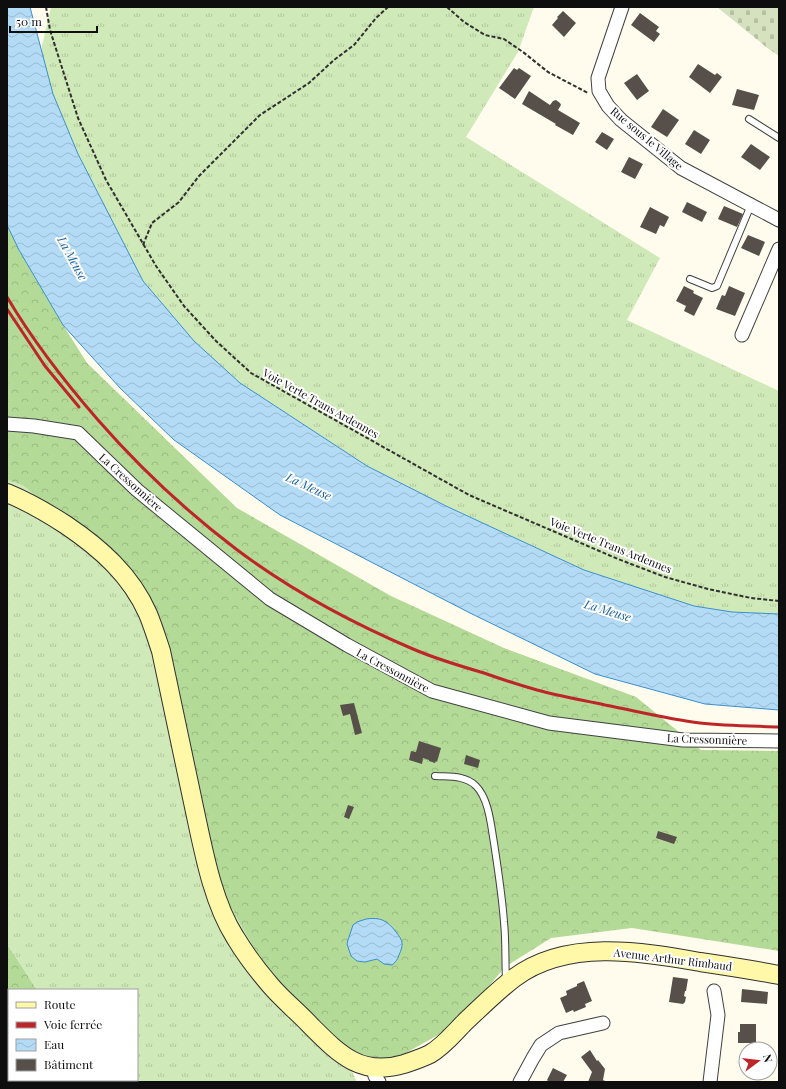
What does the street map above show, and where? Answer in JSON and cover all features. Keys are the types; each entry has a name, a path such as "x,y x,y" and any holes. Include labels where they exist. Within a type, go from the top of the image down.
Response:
{"street":[{"path":"598,91 598,78 622,7"},
{"name":"Rue sous le Village","path":"598,91 608,106 621,120 681,168 779,220"},
{"path":"742,335 779,249"},
{"name":"La Cressonnière","path":"7,424 34,426 78,433 137,490 270,599 347,645 432,691 549,722 683,740 779,741"},
{"name":"Avenue Arthur Rimbaud","path":"7,493 25,500 43,510 97,547 125,576 137,594 154,628 161,651 211,878 225,917 234,935 270,985 343,1056 376,1075 390,1068 430,1054 444,1044 478,1010 515,978 535,966 554,958 601,951 623,951 674,957 779,975"},
{"path":"710,1082 718,1015 714,991"},
{"path":"520,1082 532,1058 542,1045 559,1033 603,1023"}],"lane":[{"path":"749,119 779,138"},
{"path":"690,278 712,288 717,286 751,205"},
{"path":"435,776 461,778 470,781 476,786 483,797 489,814 505,923 506,985"}],"path":[{"name":"Voie Verte Trans Ardennes","path":"46,7 50,30 78,118 106,180 143,245 184,306 216,341 252,373 469,495 618,559 665,577 708,589 751,598 779,601"},
{"path":"143,245 152,223 179,202 199,176 260,115 309,83 334,60 354,45 376,18 388,7"},
{"path":"447,7 464,22 485,35 504,39 548,72 589,93 598,91"}],"green space":[{"path":"51,7 534,7 518,52 466,137 660,258 627,320 779,391 779,614 732,612 694,606 584,570 446,506 367,466 240,383 194,341 143,281 78,154 53,94 41,50"},
{"path":"717,7 779,7 779,56 766,47"},
{"path":"7,225 19,250 87,363 237,508 391,596 504,648 636,697 701,750 779,751 779,951 632,928 551,938 505,967 456,1025 395,1059 345,1057 279,991 221,890 194,778 168,643 111,555 22,485 7,480"},
{"path":"7,480 22,485 111,555 357,1082 96,1082 95,1081 138,1081 138,989 36,989 7,944"},
{"path":"7,944 36,989 8,989 8,1081 96,1082 7,1082"}],"water":[{"name":"La Meuse","path":"7,7 30,7 53,94 78,154 143,281 194,341 240,383 367,466 446,506 584,570 694,606 732,612 779,614 779,710 705,704 595,674 470,613 280,515 174,440 120,388 63,325 19,250 7,225"},
{"path":"375,918 383,920 393,928 400,938 402,948 395,963 392,965 384,964 377,959 365,962 357,961 351,956 347,944 353,925 366,919"}],"building":[{"path":"563,11 576,23 564,37 552,25"},
{"path":"640,13 659,27 656,31 660,34 654,42 631,25"},
{"path":"698,64 715,75 717,73 722,77 710,93 689,77"},
{"path":"514,68 517,70 519,68 531,76 515,99 499,88"},
{"path":"637,74 649,91 637,100 624,83"},
{"path":"737,89 759,95 754,110 732,105"},
{"path":"529,91 550,105 556,100 561,105 558,110 580,123 573,135 522,104"},
{"path":"663,109 679,120 667,137 651,127"},
{"path":"694,130 710,140 701,154 685,144"},
{"path":"602,132 614,139 607,150 595,142"},
{"path":"751,144 770,157 760,170 741,157"},
{"path":"629,157 643,164 635,179 621,172"},
{"path":"687,202 707,212 702,222 682,212"},
{"path":"724,206 743,214 737,227 718,219"},
{"path":"650,207 669,217 664,227 660,225 656,234 640,227"},
{"path":"748,235 765,242 759,256 741,248"},
{"path":"684,286 703,298 694,316 684,311 686,306 676,301"},
{"path":"729,286 745,293 735,316 716,309 722,295 725,296"},
{"path":"354,703 362,733 355,735 350,714 343,716 340,705"},
{"path":"419,741 441,748 437,762 436,761 435,763 423,758 422,764 409,760 411,751 416,752"},
{"path":"466,755 480,760 478,768 464,764"},
{"path":"348,805 354,807 349,819 344,817"},
{"path":"658,831 677,837 674,844 656,838"},
{"path":"673,977 688,979 684,996 686,997 685,1002 683,1004 669,1002"},
{"path":"584,981 592,1001 585,1004 586,1007 574,1012 573,1010 566,1013 560,998 567,995 566,991"},
{"path":"742,989 768,992 767,1004 741,1002"},
{"path":"740,1024 756,1024 756,1041 738,1041 738,1032 740,1032"},
{"path":"590,1050 597,1061 598,1060 605,1069 603,1080 605,1082 588,1082 592,1072 581,1057"},
{"path":"553,1068 567,1075 563,1082 547,1082"}],"railway":[{"path":"7,297 27,329 61,376 98,420 146,471 181,504 236,549 277,578 322,604 367,628 422,653 537,690 652,715 700,723 779,727"},
{"path":"7,309 45,366 79,407"}]}
